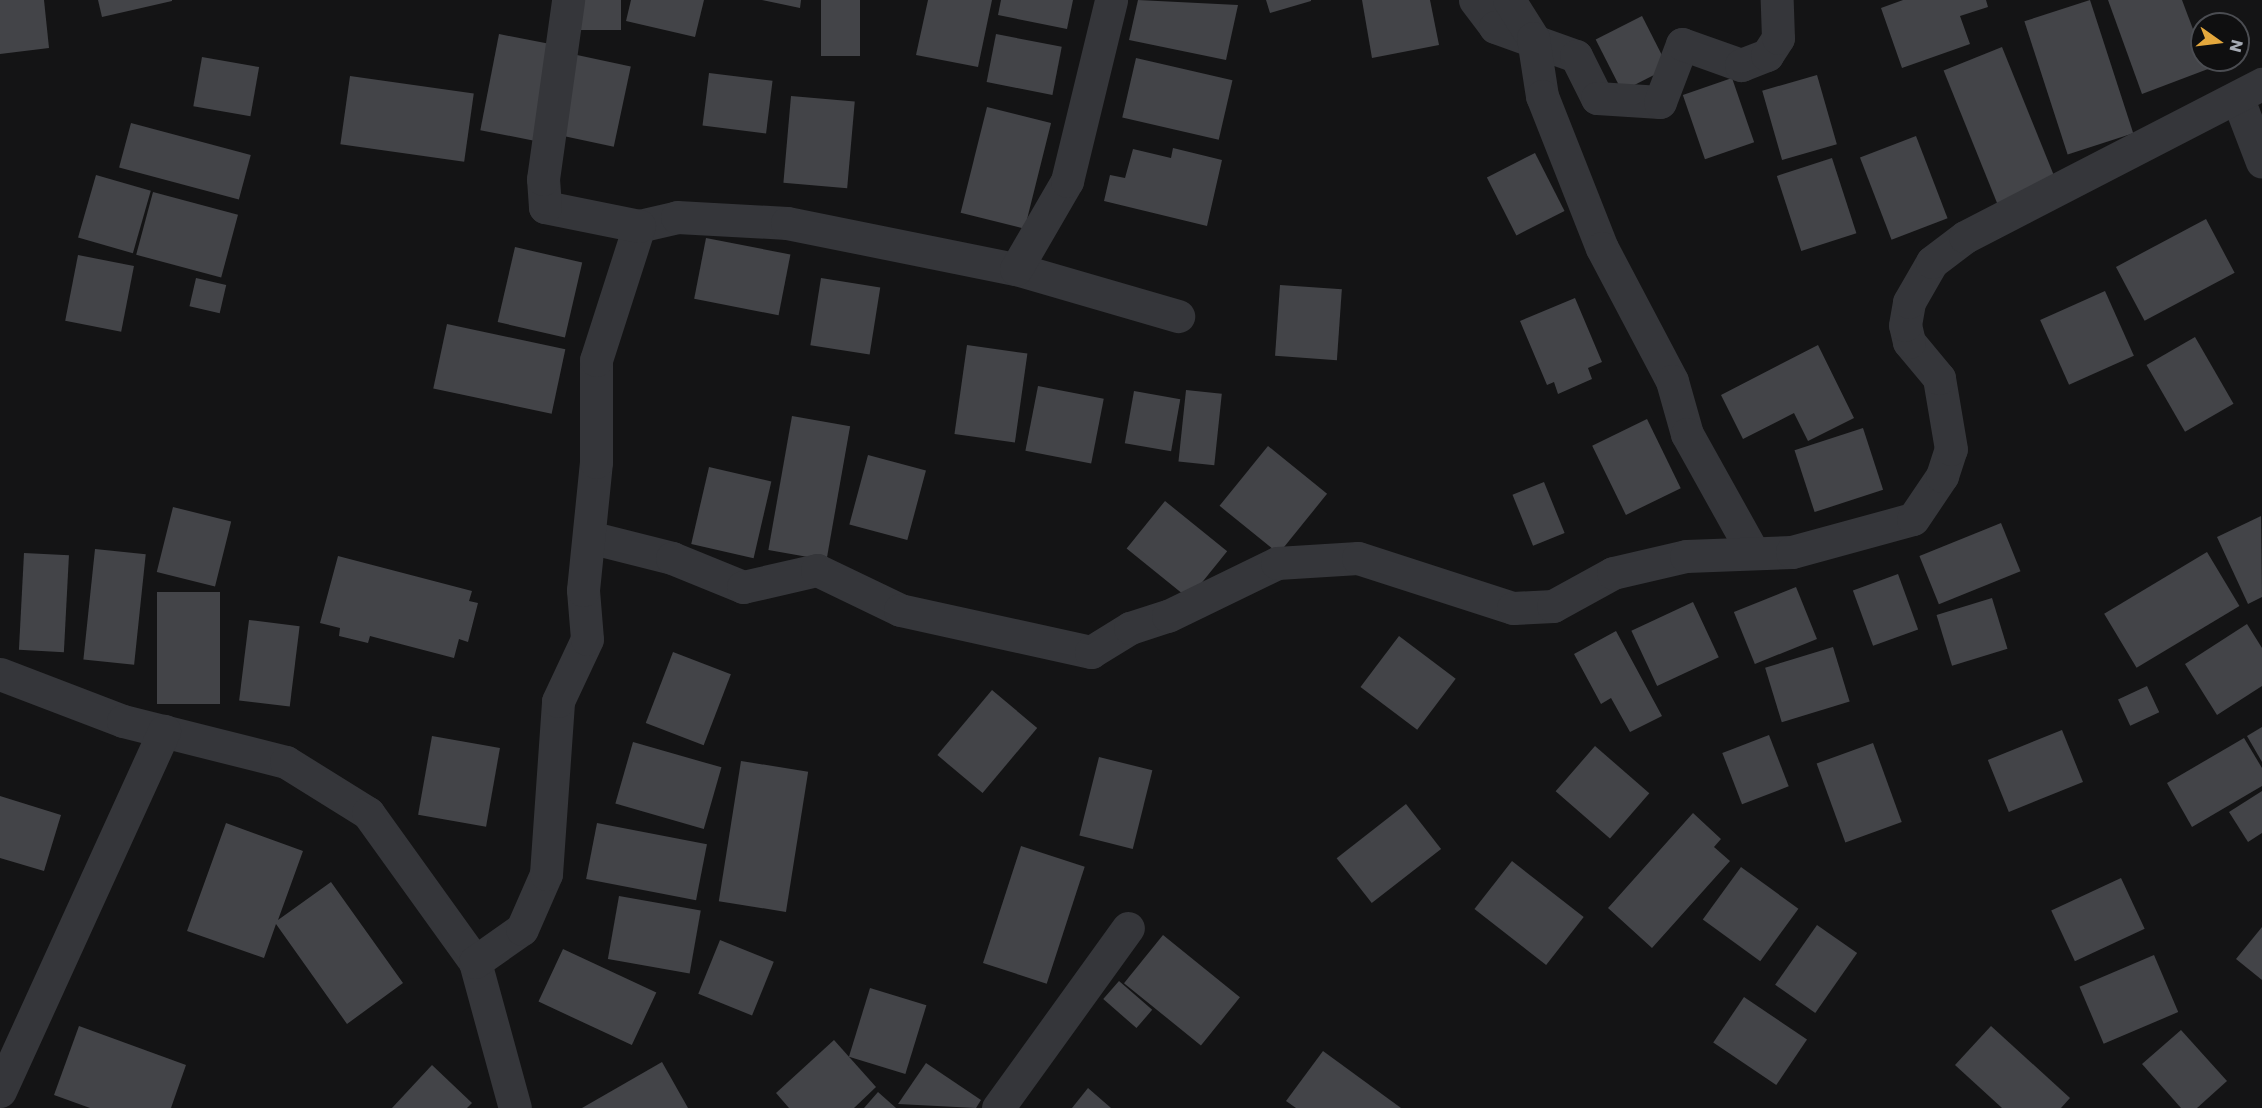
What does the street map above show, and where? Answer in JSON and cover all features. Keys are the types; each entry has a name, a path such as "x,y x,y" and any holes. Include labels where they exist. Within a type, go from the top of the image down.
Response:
{"street":[{"path":"568,0 543,179 545,207 639,226 677,218 787,223 1016,269 1178,316"},
{"path":"1016,269 1067,182 1112,0"},
{"path":"1475,0 1495,27 1533,38 1576,56 1597,98 1660,102 1683,44 1741,65 1767,55 1778,38 1777,0"},
{"path":"1509,0 1533,38 1542,96 1602,248 1672,381 1687,434 1752,551"},
{"path":"590,537 672,558 743,587 817,570 900,610 1091,652 1130,628 1168,616 1277,563 1358,558 1513,608 1553,606 1613,573 1686,556 1752,551 1792,552 1913,519 1942,476 1951,449 1939,378 1909,342 1905,325 1909,302 1932,262 1965,237 2250,92 2262,162"},
{"path":"475,962 522,928 546,874 558,701 587,639 583,590 590,537 598,409 596,360 639,226"},
{"path":"0,674 164,731 286,762 368,813 475,962 515,1108"},
{"path":"0,1092 164,731"},
{"path":"998,1108 1128,928"}],"building":[{"path":"0,0 44,0 49,48 0,54"},
{"path":"98,0 172,0 172,1 102,17"},
{"path":"581,0 621,0 621,30 581,30"},
{"path":"631,0 704,0 695,37 626,21"},
{"path":"762,0 801,0 800,8"},
{"path":"821,0 860,0 860,56 821,56"},
{"path":"928,0 992,0 978,67 916,55"},
{"path":"1001,0 1073,0 1067,29 998,15"},
{"path":"1138,0 1238,5 1226,60 1129,40"},
{"path":"1266,0 1311,0 1311,1 1270,13"},
{"path":"1362,0 1430,0 1439,45 1372,58"},
{"path":"1903,0 1986,0 1988,7 1960,16 1970,44 1902,68 1881,8"},
{"path":"2090,0 2133,133 2068,154 2024,21"},
{"path":"2108,0 2182,0 2190,21 2190,72 2200,72 2142,94"},
{"path":"1642,16 1668,68 1622,91 1596,40"},
{"path":"499,34 558,45 539,142 480,130"},
{"path":"996,34 1062,47 1052,95 987,82"},
{"path":"2002,47 2056,180 1997,203 1944,71"},
{"path":"577,55 631,66 614,147 560,135"},
{"path":"202,57 259,67 250,116 193,106"},
{"path":"1136,58 1232,80 1219,140 1122,117"},
{"path":"709,73 773,81 766,133 703,126"},
{"path":"1817,75 1837,144 1782,160 1762,91"},
{"path":"350,76 474,93 464,162 340,144"},
{"path":"1732,78 1754,142 1705,159 1683,95"},
{"path":"791,96 855,102 847,188 783,183"},
{"path":"987,107 1051,123 1025,229 961,213"},
{"path":"131,123 251,155 239,200 119,167"},
{"path":"1916,136 1948,218 1892,240 1860,158"},
{"path":"1173,148 1222,160 1207,226 1104,201 1110,175 1125,178 1133,149 1171,158"},
{"path":"1535,153 1565,211 1516,235 1487,178"},
{"path":"1832,158 1856,233 1801,251 1777,176"},
{"path":"96,175 151,191 133,253 78,237"},
{"path":"153,192 238,215 221,278 136,255"},
{"path":"2206,219 2235,273 2145,321 2116,267"},
{"path":"706,238 790,254 779,315 694,299"},
{"path":"515,247 582,263 565,338 498,322"},
{"path":"78,255 134,266 121,332 65,321"},
{"path":"196,278 226,285 220,313 189,306"},
{"path":"821,278 880,287 870,355 810,345"},
{"path":"1280,285 1342,289 1337,360 1275,356"},
{"path":"2105,291 2134,356 2069,385 2040,320"},
{"path":"1575,298 1602,362 1588,368 1592,379 1558,394 1554,382 1547,385 1520,321"},
{"path":"447,324 565,349 552,414 433,389"},
{"path":"2195,337 2234,404 2185,432 2147,365"},
{"path":"967,345 1027,353 1015,443 954,434"},
{"path":"1818,345 1854,418 1808,441 1794,413 1743,439 1721,395"},
{"path":"1038,386 1104,399 1091,464 1025,451"},
{"path":"1186,390 1222,394 1214,465 1178,462"},
{"path":"1134,391 1180,399 1171,451 1125,443"},
{"path":"792,416 850,426 826,560 768,550"},
{"path":"1647,419 1681,488 1626,515 1592,446"},
{"path":"1863,428 1883,490 1815,512 1795,450"},
{"path":"1268,446 1327,494 1279,554 1220,506"},
{"path":"868,455 926,471 907,540 849,525"},
{"path":"709,467 771,481 754,558 691,544"},
{"path":"1544,482 1565,533 1533,546 1512,495"},
{"path":"1165,501 1227,551 1189,599 1127,548"},
{"path":"173,507 231,522 215,587 157,572"},
{"path":"2261,516 2262,597 2248,604 2217,537"},
{"path":"2001,523 2020,571 1939,604 1919,556"},
{"path":"95,549 146,554 134,665 83,659"},
{"path":"2207,552 2239,606 2137,668 2104,614"},
{"path":"24,553 69,555 64,652 19,650"},
{"path":"338,556 472,591 469,601 478,603 468,642 459,639 454,658 370,636 368,643 339,636 340,628 320,623"},
{"path":"1898,574 1918,629 1873,646 1853,590"},
{"path":"1796,587 1817,639 1755,664 1734,612"},
{"path":"157,592 220,592 220,704 157,704"},
{"path":"1992,598 2007,649 1952,666 1937,615"},
{"path":"1693,602 1719,657 1657,686 1631,631"},
{"path":"249,620 300,626 290,707 239,700"},
{"path":"2247,624 2262,648 2262,686 2217,715 2185,664"},
{"path":"1616,631 1662,716 1630,732 1611,698 1601,704 1574,654"},
{"path":"1399,636 1456,679 1417,730 1360,687"},
{"path":"1833,647 1850,702 1782,722 1765,668"},
{"path":"673,652 731,674 704,745 646,723"},
{"path":"2147,686 2159,712 2130,726 2118,700"},
{"path":"992,690 1037,728 983,793 937,755"},
{"path":"2262,727 2262,762 2247,736"},
{"path":"2062,730 2083,782 2009,812 1988,760"},
{"path":"1769,735 1789,786 1742,804 1722,753"},
{"path":"432,736 500,748 486,827 418,815"},
{"path":"2244,738 2262,768 2262,786 2192,827 2167,783"},
{"path":"633,742 721,767 704,829 615,804"},
{"path":"1873,743 1902,822 1845,842 1817,764"},
{"path":"1595,746 1649,793 1610,839 1556,791"},
{"path":"1099,757 1152,770 1133,849 1079,836"},
{"path":"741,761 808,772 786,912 719,901"},
{"path":"2262,791 2262,833 2248,842 2229,812"},
{"path":"0,796 61,815 44,871 0,858"},
{"path":"1406,804 1441,849 1372,903 1337,858"},
{"path":"1693,813 1721,839 1714,847 1730,861 1652,948 1608,908"},
{"path":"226,823 303,851 278,920 331,882 403,983 347,1024 276,924 264,958 187,931"},
{"path":"597,823 707,844 696,900 586,879"},
{"path":"1021,846 1085,867 1047,984 983,963"},
{"path":"1512,861 1584,917 1546,965 1474,909"},
{"path":"1741,867 1798,909 1760,961 1703,920"},
{"path":"2121,878 2145,929 2075,961 2051,911"},
{"path":"619,896 701,910 690,973 608,959"},
{"path":"1817,925 1857,953 1815,1013 1775,985"},
{"path":"2262,927 2262,980 2236,959"},
{"path":"1163,935 1240,997 1201,1045 1124,983"},
{"path":"720,940 774,962 752,1016 698,994"},
{"path":"563,949 656,993 632,1045 538,1002"},
{"path":"2154,955 2178,1012 2104,1044 2079,987"},
{"path":"1119,981 1152,1010 1136,1028 1103,999"},
{"path":"870,988 926,1005 905,1074 849,1057"},
{"path":"1744,997 1807,1039 1776,1085 1713,1043"},
{"path":"79,1026 186,1065 171,1108 90,1108 54,1095"},
{"path":"1991,1026 2070,1098 2061,1108 2002,1108 1955,1065"},
{"path":"2181,1030 2227,1081 2197,1108 2181,1108 2142,1064"},
{"path":"834,1040 876,1087 854,1108 789,1108 776,1093"},
{"path":"1323,1051 1401,1108 1296,1108 1286,1101"},
{"path":"662,1062 688,1108 582,1108"},
{"path":"926,1063 981,1100 976,1108 898,1104"},
{"path":"432,1065 472,1103 467,1108 392,1108"},
{"path":"1088,1088 1111,1108 1072,1108"},
{"path":"878,1092 896,1108 864,1108"}]}
